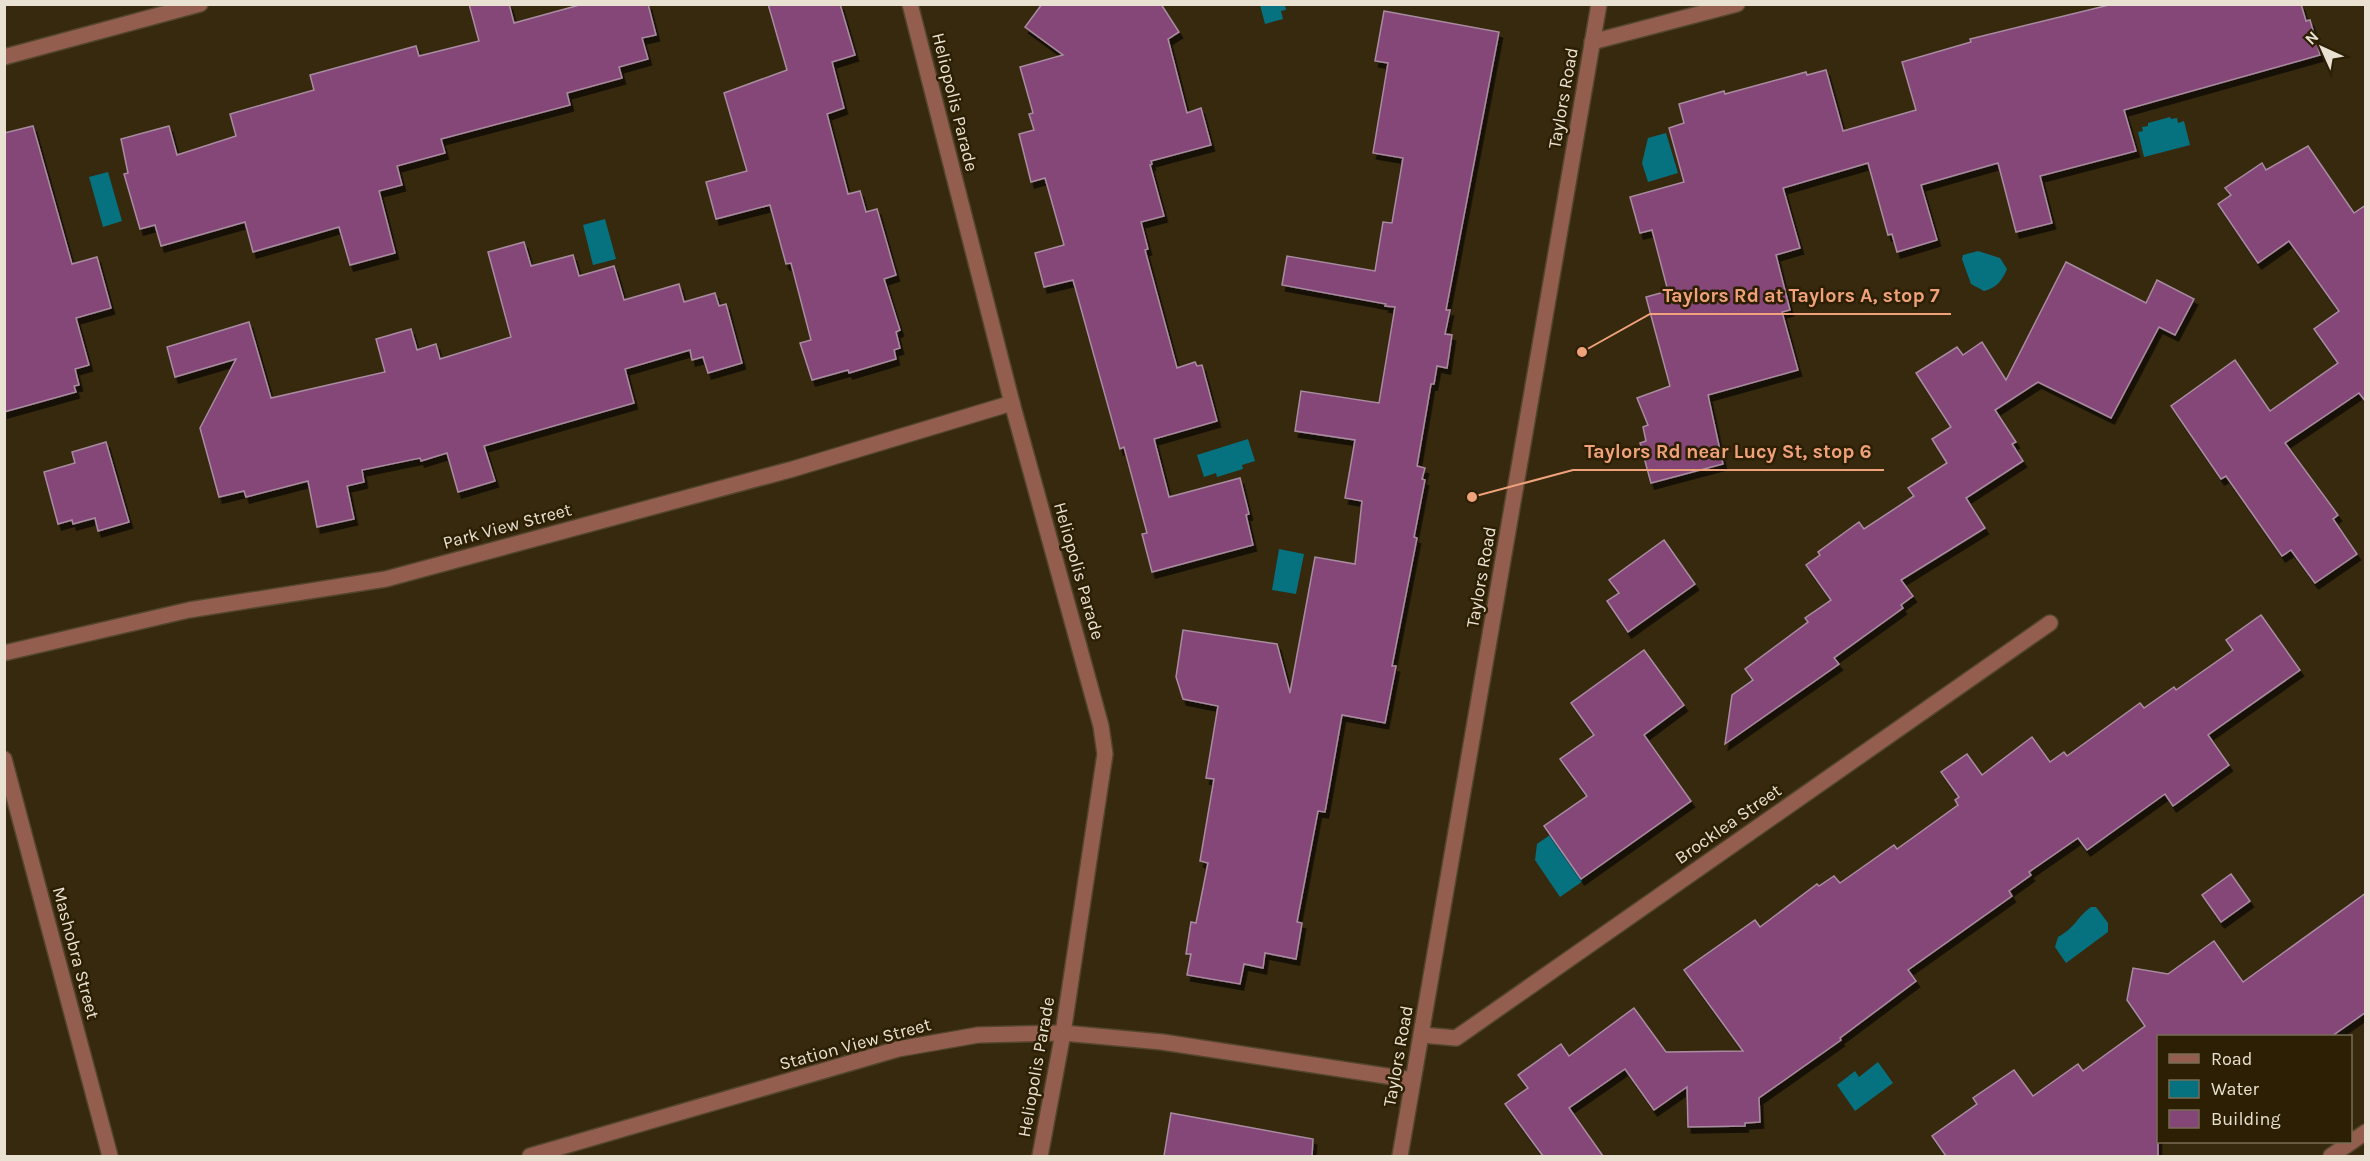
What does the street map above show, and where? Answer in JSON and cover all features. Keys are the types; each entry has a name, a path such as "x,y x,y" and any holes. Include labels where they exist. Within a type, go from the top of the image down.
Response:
{"street":[{"path":"4,57 200,4"},
{"name":"Heliopolis Parade","path":"910,4 1012,403 1101,726 1105,754 1063,1033 1040,1156"},
{"name":"Taylors Road","path":"1400,1156 1599,4"},
{"path":"1592,42 1737,4"},
{"name":"Park View Street","path":"4,653 189,610 386,579 793,469 1012,403"},
{"name":"Brocklea Street","path":"1422,1035 1456,1038 2050,623"},
{"name":"Mashobra Street","path":"4,759 110,1156"},
{"name":"Station View Street","path":"530,1156 898,1049 978,1035 1063,1033 1162,1042 1413,1080"},
{"path":"2352,1142 2366,1132"},
{"path":"2331,1156 2350,1143"}],"water":[{"path":"1260,5 1285,5 1286,10 1281,11 1283,19 1265,24"},
{"path":"2170,117 2171,119 2177,118 2178,123 2184,121 2190,145 2144,157 2138,132 2143,131 2142,127 2148,126 2148,123"},
{"path":"1666,133 1678,173 1648,182 1642,163 1648,138"},
{"path":"108,172 122,221 103,227 89,177"},
{"path":"605,219 616,259 593,265 583,225"},
{"path":"1978,251 2000,258 2007,269 1998,283 1984,291 1971,284 1962,259 1963,255"},
{"path":"1248,439 1255,461 1242,465 1243,469 1217,477 1216,473 1204,477 1197,455"},
{"path":"1279,549 1304,554 1296,594 1272,590"},
{"path":"1550,835 1583,881 1560,897 1535,860 1537,844"},
{"path":"2091,907 2096,907 2108,923 2108,932 2066,963 2055,947 2058,937 2069,930"},
{"path":"1878,1062 1893,1083 1855,1111 1837,1085 1855,1071 1859,1077"}],"building":[{"path":"469,4 509,4 514,23 583,4 648,4 656,35 642,38 648,59 619,67 622,78 567,93 570,105 441,139 445,153 397,166 402,185 379,191 395,253 350,265 339,227 253,252 245,222 161,246 155,225 140,229 124,174 128,173 121,139 169,126 177,155 236,136 230,114 314,90 310,75 416,46 419,56 479,41"},
{"path":"768,4 840,4 855,55 832,62 844,108 827,114 848,194 860,191 866,212 877,209 896,275 884,279 900,330 896,332 900,348 894,350 896,359 849,373 848,370 812,380 800,343 811,340 791,263 786,264 770,205 716,219 706,182 747,171 724,93 787,70"},
{"path":"1042,4 1161,4 1179,32 1168,39 1187,113 1201,108 1211,145 1151,161 1150,165 1164,216 1141,222 1148,249 1145,250 1177,368 1195,362 1197,366 1202,365 1217,421 1154,439 1169,497 1240,478 1249,514 1246,515 1253,545 1152,572 1142,534 1147,533 1124,447 1120,449 1073,280 1044,287 1035,253 1064,245 1045,178 1031,182 1019,134 1034,130 1029,114 1033,113 1020,67 1063,55 1025,27"},
{"path":"2113,4 2301,4 2306,21 2310,20 2320,55 2124,110 2136,151 2040,176 2052,223 2016,232 1998,163 1921,185 1937,240 1897,252 1892,234 1888,235 1868,163 1783,188 1800,248 1776,255 1790,310 1782,312 1798,370 1708,395 1723,464 1651,483 1640,443 1646,441 1643,427 1648,425 1637,398 1670,386 1646,297 1668,291 1652,230 1640,233 1630,197 1684,182 1669,128 1684,123 1679,104 1806,72 1807,75 1826,70 1843,131 1916,110 1902,62 1971,42 1970,39"},
{"path":"1384,11 1499,32 1446,310 1450,310 1445,334 1452,335 1447,368 1437,366 1434,384 1431,384 1417,466 1425,468 1422,479 1425,480 1414,537 1417,538 1392,666 1396,666 1385,723 1342,715 1325,812 1318,811 1297,922 1302,923 1296,959 1265,953 1263,968 1244,964 1240,984 1187,975 1191,954 1186,954 1191,922 1196,923 1208,863 1200,861 1214,779 1206,778 1218,706 1183,699 1176,677 1183,630 1277,644 1290,693 1315,557 1355,564 1362,501 1345,498 1355,440 1295,431 1301,391 1379,403 1395,307 1282,285 1287,256 1375,271 1383,222 1392,223 1403,158 1373,153 1388,63 1375,61"},
{"path":"33,126 72,264 97,257 111,308 76,318 89,365 75,369 79,385 74,386 76,392 4,412 4,133"},
{"path":"2308,146 2354,213 2366,205 2366,402 2359,393 2285,443 2338,515 2333,519 2357,554 2315,583 2291,550 2282,556 2226,476 2221,479 2171,406 2235,360 2270,411 2338,363 2314,329 2339,311 2289,241 2258,263 2218,204 2231,195 2225,188 2262,163 2266,170"},
{"path":"524,242 531,266 573,255 579,276 614,266 624,300 679,284 684,302 715,293 719,306 726,304 742,363 708,373 703,357 692,360 690,350 625,369 634,403 484,446 495,481 458,492 447,453 421,461 420,458 362,470 364,482 347,486 354,519 317,527 308,481 246,497 244,491 219,497 200,428 236,359 175,377 167,347 249,322 271,398 385,372 376,339 411,329 417,350 436,344 440,359 511,337 488,252"},
{"path":"2066,262 2146,303 2157,280 2194,299 2175,335 2159,327 2111,418 2038,382 1995,410 2016,442 2012,444 2023,461 1966,498 1985,528 1901,580 1913,596 1901,605 1903,608 1834,658 1839,664 1725,744 1732,695 1753,680 1745,669 1808,622 1805,618 1831,600 1806,565 1820,555 1818,552 1859,522 1864,529 1914,496 1908,488 1947,463 1932,439 1951,427 1916,373 1957,347 1963,355 1982,342 2006,380"},
{"path":"106,442 129,522 98,531 95,518 73,524 72,520 58,524 44,472 75,463 72,452"},
{"path":"1664,540 1695,584 1628,632 1607,601 1619,593 1609,580"},
{"path":"2261,615 2300,670 2208,735 2229,765 2173,806 2165,794 2087,850 2078,838 2029,872 2031,875 2009,891 2012,896 1908,970 1916,981 1840,1038 1841,1040 1759,1098 1760,1122 1745,1123 1745,1126 1688,1127 1687,1087 1654,1110 1625,1069 1569,1108 1603,1156 1543,1156 1505,1104 1528,1088 1518,1075 1561,1044 1569,1056 1634,1008 1666,1052 1743,1051 1684,970 1755,920 1760,927 1817,884 1819,886 1834,876 1840,883 1894,845 1897,849 1958,805 1955,800 1959,797 1941,772 1967,754 1982,775 2032,737 2050,762 2064,752 2067,756 2140,703 2144,708 2174,687 2176,690 2233,650 2226,640"},
{"path":"1644,650 1684,705 1644,735 1691,801 1581,879 1544,826 1587,796 1560,759 1594,735 1571,703"},
{"path":"2231,874 2250,901 2221,922 2202,895"},
{"path":"2366,893 2366,1012 2333,1035 2157,1035 2158,1156 1946,1156 1932,1136 1977,1104 1973,1098 2014,1070 2033,1096 2078,1064 2083,1071 2145,1026 2127,1000 2133,968 2168,974 2214,941 2243,982"},
{"path":"1171,1113 1313,1139 1312,1156 1164,1156"}],"place":[{"name":"Taylors Rd at Taylors A, stop 7","path":"1582,352"},
{"name":"Taylors Rd near Lucy St, stop 6","path":"1472,497"}]}
